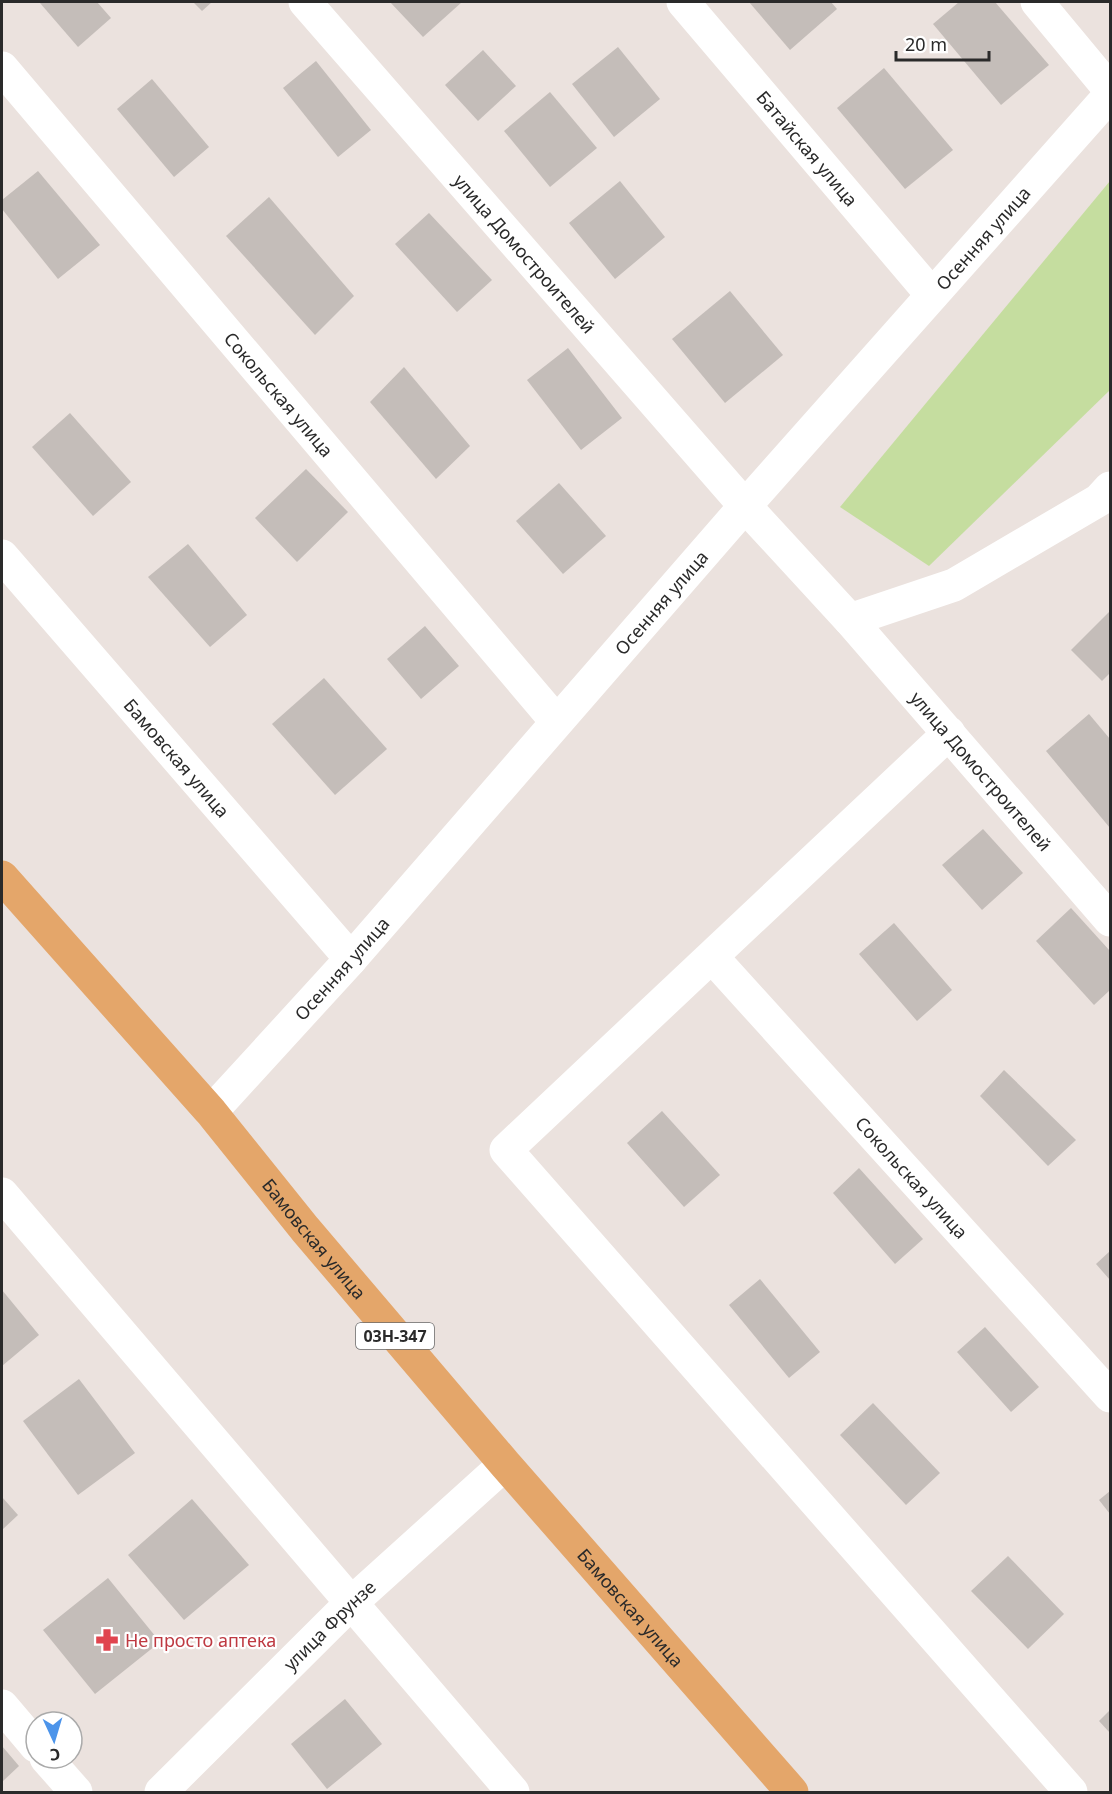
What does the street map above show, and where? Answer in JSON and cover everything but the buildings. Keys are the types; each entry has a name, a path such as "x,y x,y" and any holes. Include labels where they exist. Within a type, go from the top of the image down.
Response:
{"main road":[{"name":"Бамовская улица","path":"2,877 211,1112 305,1229 505,1464 792,1792"}],"street":[{"name":"улица Домостроителей","path":"304,2 745,506 850,620 1110,920"},
{"name":"Батайская улица","path":"683,2 933,295"},
{"path":"1037,2 1110,90"},
{"name":"Сокольская улица","path":"2,68 556,721"},
{"name":"Осенняя улица","path":"211,1112 351,959 556,721 1110,95"},
{"path":"850,620 954,585 1107,500"},
{"name":"Бамовская улица","path":"2,556 351,959"},
{"path":"949,733 713,958 506,1150 1071,1792"},
{"name":"Сокольская улица","path":"713,958 1110,1396"},
{"path":"2,1194 513,1792"},
{"name":"улица Фрунзе","path":"161,1792 350,1604 505,1464"},
{"path":"2,1706 24,1732"},
{"path":"57,1770 76,1792"}],"green space":[{"path":"1110,181 1110,390 929,566 840,507"}],"place":[{"name":"Не просто аптека","path":"107,1640"}]}
